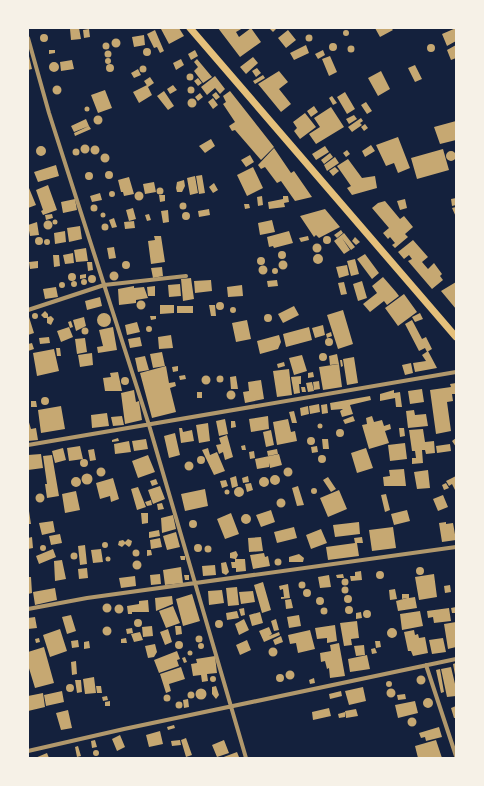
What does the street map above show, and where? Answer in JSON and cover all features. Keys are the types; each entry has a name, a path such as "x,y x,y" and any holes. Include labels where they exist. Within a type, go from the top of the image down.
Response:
{"highway":[{"path":"190,28 456,338"}],"street":[{"path":"28,38 49,113 149,425 194,584 246,758"},
{"path":"28,310 104,285 186,276"},
{"path":"28,445 456,372"},
{"path":"28,609 87,598 456,547"},
{"path":"28,751 230,706 456,659"},
{"path":"426,665 456,756"}],"building":[{"path":"79,28 81,39 71,40 70,29"},
{"path":"179,28 184,36 169,44 161,29"},
{"path":"218,28 243,28 236,32 239,37 251,28 261,42 240,57"},
{"path":"269,28 277,28 273,32"},
{"path":"375,28 391,28 393,30 380,37"},
{"path":"456,28 456,41 447,46 442,34"},
{"path":"89,29 90,37 84,38 83,30"},
{"path":"155,30 164,51 160,53 157,47 154,48 147,34"},
{"path":"288,30 296,40 286,48 278,38"},
{"path":"346,30 349,33 346,36 343,33"},
{"path":"42,34 46,34 48,38 46,42 42,42 40,40 40,36"},
{"path":"144,35 145,45 134,47 132,37"},
{"path":"309,35 312,38 309,41 306,38"},
{"path":"114,39 118,39 120,43 118,47 114,47 112,45 112,41"},
{"path":"106,43 109,46 106,49 103,46"},
{"path":"333,43 336,44 336,50 333,51 330,50 329,47 330,44"},
{"path":"429,44 433,44 435,48 433,52 429,52 427,50 427,46"},
{"path":"306,45 309,53 294,60 290,53"},
{"path":"456,45 456,58 451,60 447,50"},
{"path":"351,46 354,49 351,52 348,49"},
{"path":"145,48 149,48 151,52 149,56 145,56 143,54 143,50"},
{"path":"49,50 55,50 55,53 49,54"},
{"path":"195,50 198,56 191,60 188,54"},
{"path":"323,50 325,55 318,59 315,54"},
{"path":"108,51 111,54 108,57 105,54"},
{"path":"28,52 32,69 28,70"},
{"path":"330,56 337,72 329,76 322,59"},
{"path":"253,57 258,63 246,74 240,67"},
{"path":"108,58 111,61 108,64 105,61"},
{"path":"181,59 184,65 176,70 173,63"},
{"path":"197,59 212,77 203,83 194,71 198,67 194,62"},
{"path":"72,60 74,69 61,71 60,62"},
{"path":"52,62 56,62 58,63 58,71 52,72 49,69 49,65"},
{"path":"110,64 113,65 113,71 110,72 107,71 106,68 107,65"},
{"path":"415,65 422,79 415,82 408,68"},
{"path":"143,66 146,69 143,72 140,69"},
{"path":"257,68 261,73 256,77 252,71"},
{"path":"138,69 141,75 134,78 131,73"},
{"path":"279,71 288,82 279,89 291,104 281,112 258,84"},
{"path":"381,71 390,89 378,96 368,78"},
{"path":"190,73 193,74 193,80 190,81 187,80 186,77 187,74"},
{"path":"263,75 265,78 255,84 253,81"},
{"path":"215,76 225,89 220,94 215,88 207,95 201,87"},
{"path":"150,77 154,83 148,87 144,81"},
{"path":"198,78 202,83 198,86 194,81"},
{"path":"147,85 152,95 139,103 133,92"},
{"path":"173,85 177,90 170,94 167,89"},
{"path":"55,86 59,86 61,90 59,94 55,94 53,92 53,88"},
{"path":"191,87 194,90 191,93 188,90"},
{"path":"105,90 112,108 98,113 91,95"},
{"path":"164,91 174,106 168,110 157,96"},
{"path":"230,91 274,147 261,160 235,130 232,131 229,126 235,122 223,104 226,102 223,96"},
{"path":"216,92 220,97 216,100 212,95"},
{"path":"345,92 355,109 347,114 337,97"},
{"path":"200,93 203,97 198,101 195,97"},
{"path":"332,96 337,103 333,105 329,98"},
{"path":"213,98 218,105 213,109 208,102"},
{"path":"190,99 194,99 196,103 194,107 190,107 188,105 188,101"},
{"path":"366,102 372,111 367,114 361,105"},
{"path":"87,106 90,109 87,112 84,109"},
{"path":"314,106 318,112 311,117 307,111"},
{"path":"331,107 344,127 316,144 309,134 320,127 314,118"},
{"path":"305,113 316,127 300,139 294,131 297,128 293,122"},
{"path":"98,115 103,120 98,125 93,120"},
{"path":"354,115 357,119 349,124 346,119"},
{"path":"361,118 363,121 360,123 362,125 352,132 348,127"},
{"path":"86,119 89,126 74,132 71,126"},
{"path":"456,121 456,140 440,144 434,127"},
{"path":"365,124 368,128 364,131 361,127"},
{"path":"89,126 91,129 75,136 74,133"},
{"path":"398,137 410,168 398,173 394,163 386,166 376,145"},
{"path":"211,139 215,146 205,153 199,146"},
{"path":"83,145 87,145 89,149 87,153 83,153 81,151 81,147"},
{"path":"95,145 100,150 95,155 90,150"},
{"path":"371,145 375,151 365,157 362,151"},
{"path":"39,146 43,146 45,147 45,155 39,156 36,153 36,149"},
{"path":"325,146 329,152 316,160 312,154"},
{"path":"274,148 291,173 294,171 312,197 295,201 281,181 277,183 265,167 261,169 258,165"},
{"path":"76,149 79,152 76,155 73,152"},
{"path":"443,149 449,170 417,179 411,158"},
{"path":"347,150 350,154 346,157 343,153"},
{"path":"449,151 453,151 455,152 455,160 449,161 446,158 446,154"},
{"path":"105,153 110,158 105,163 100,158"},
{"path":"330,153 333,157 324,164 321,160"},
{"path":"250,155 254,162 246,167 241,160"},
{"path":"335,157 339,163 327,171 324,165"},
{"path":"348,159 362,178 375,176 377,188 352,195 347,188 351,186 337,166"},
{"path":"56,165 59,176 38,182 34,172"},
{"path":"253,167 263,188 247,196 237,175"},
{"path":"335,167 339,171 333,176 329,171"},
{"path":"107,171 111,171 113,175 111,179 107,179 105,177 105,173"},
{"path":"89,172 92,173 92,179 89,180 86,179 85,176 86,173"},
{"path":"202,175 205,193 199,194 196,176"},
{"path":"195,176 198,193 190,195 187,178"},
{"path":"129,177 134,194 124,196 123,192 121,192 118,180"},
{"path":"184,180 185,186 182,192 177,192 177,182"},
{"path":"154,182 156,192 145,194 143,184"},
{"path":"214,183 218,190 213,193 209,187"},
{"path":"48,185 57,210 43,215 41,211 43,210 36,190"},
{"path":"28,188 36,205 28,208"},
{"path":"160,188 163,191 160,194 157,191"},
{"path":"112,191 115,194 112,197 109,194"},
{"path":"137,192 141,192 143,196 141,200 137,200 135,198 135,194"},
{"path":"100,193 102,200 92,202 90,196"},
{"path":"159,195 165,195 165,201 160,202"},
{"path":"262,196 263,205 258,206 257,197"},
{"path":"283,196 288,196 289,202 284,203 285,207 269,209 268,202 283,199"},
{"path":"456,198 456,205 452,206 451,199"},
{"path":"75,199 77,210 63,213 61,202"},
{"path":"405,199 407,208 400,210 397,201"},
{"path":"385,201 400,219 404,216 413,227 405,234 408,237 395,248 392,245 395,243 390,237 388,239 383,233 389,228 372,208 378,203"},
{"path":"183,202 186,203 186,209 183,210 180,209 179,206 180,203"},
{"path":"94,204 97,205 97,211 94,212 91,211 90,208 91,205"},
{"path":"244,204 249,204 250,208 245,209"},
{"path":"456,207 456,217 452,208"},
{"path":"133,208 136,219 129,221 126,210"},
{"path":"209,209 210,215 199,217 198,211"},
{"path":"325,209 340,227 319,238 316,235 314,237 300,216"},
{"path":"168,210 169,222 163,223 161,211"},
{"path":"186,212 189,213 189,219 186,220 183,219 182,216 183,213"},
{"path":"101,213 105,213 105,217 101,217"},
{"path":"52,214 53,218 46,220 45,215"},
{"path":"149,214 151,220 147,221 145,215"},
{"path":"114,218 117,227 112,228 109,220"},
{"path":"55,219 58,222 55,225 52,222"},
{"path":"48,220 53,225 48,230 43,225"},
{"path":"272,220 275,232 260,235 258,223"},
{"path":"134,221 135,228 125,229 124,222"},
{"path":"37,222 39,235 30,236 28,225"},
{"path":"105,224 108,227 105,230 102,227"},
{"path":"80,226 82,239 69,242 67,228"},
{"path":"341,230 343,233 337,238 334,235"},
{"path":"65,231 66,242 55,244 54,233"},
{"path":"289,231 293,243 274,248 273,246 269,247 267,237"},
{"path":"344,233 355,247 351,250 342,238 350,250 344,254 334,241"},
{"path":"154,236 161,236 165,262 151,264 148,241 155,240"},
{"path":"308,236 309,240 301,242 299,238"},
{"path":"325,236 329,236 331,240 329,244 325,244 323,242 323,238"},
{"path":"37,237 41,237 43,241 41,245 37,245 35,243 35,239"},
{"path":"355,237 360,242 356,245 352,241"},
{"path":"47,239 50,242 47,245 44,242"},
{"path":"413,240 428,257 422,262 428,269 434,263 442,274 440,276 443,280 432,289 408,261 412,259 409,255 404,259 398,252"},
{"path":"315,244 319,244 321,248 319,252 315,252 313,250 313,246"},
{"path":"114,247 116,258 109,259 107,248"},
{"path":"86,248 88,261 76,262 74,250"},
{"path":"280,251 284,251 286,255 284,259 280,259 278,257 278,253"},
{"path":"73,253 74,263 65,264 63,255"},
{"path":"316,254 320,254 322,255 322,263 316,264 313,261 313,257"},
{"path":"365,254 379,273 372,279 357,259"},
{"path":"53,255 59,255 60,266 54,267"},
{"path":"259,257 263,257 265,261 263,265 259,265 257,263 257,259"},
{"path":"355,259 359,274 351,276 347,261"},
{"path":"283,260 288,265 283,270 278,265"},
{"path":"38,261 38,268 30,269 29,262"},
{"path":"126,261 129,262 129,268 126,269 123,268 122,265 123,262"},
{"path":"87,262 92,262 93,270 88,271"},
{"path":"347,265 349,275 339,278 336,267"},
{"path":"261,266 265,266 267,270 265,274 261,274 259,272 259,268"},
{"path":"162,267 163,276 153,278 151,268"},
{"path":"275,268 278,271 275,274 272,271"},
{"path":"112,272 116,272 118,276 116,280 112,280 110,278 110,274"},
{"path":"72,273 75,274 75,280 72,281 69,280 68,277 69,274"},
{"path":"86,274 86,278 80,279 80,275"},
{"path":"90,275 94,275 96,279 94,283 90,283 88,281 88,277"},
{"path":"383,277 399,296 387,305 384,301 370,312 363,304 377,293 372,286"},
{"path":"191,278 194,299 183,301 181,279"},
{"path":"84,279 87,282 84,285 81,282"},
{"path":"211,280 212,291 195,293 194,281"},
{"path":"277,280 278,286 268,287 267,281"},
{"path":"74,281 77,284 74,287 71,284"},
{"path":"362,281 367,298 358,301 353,284"},
{"path":"62,282 65,285 62,288 59,285"},
{"path":"344,282 347,294 341,295 338,283"},
{"path":"456,282 456,309 441,291"},
{"path":"180,284 181,296 169,297 168,285"},
{"path":"242,285 243,296 228,297 227,287"},
{"path":"134,286 134,288 144,287 148,298 136,300 136,303 119,305 118,289"},
{"path":"155,286 155,296 148,296 147,287"},
{"path":"56,287 58,297 45,299 43,289"},
{"path":"404,294 417,312 398,326 385,308"},
{"path":"100,297 102,306 87,310 85,301"},
{"path":"139,301 143,301 145,305 143,309 139,309 137,307 137,303"},
{"path":"220,302 223,303 223,309 220,310 217,309 216,306 217,303"},
{"path":"160,305 174,305 174,313 160,314"},
{"path":"209,305 215,305 216,316 211,316"},
{"path":"177,306 193,306 193,313 177,313"},
{"path":"294,306 299,315 283,323 278,314"},
{"path":"233,307 236,310 233,313 230,310"},
{"path":"343,310 353,344 338,349 327,315"},
{"path":"45,311 48,314 48,317 51,316 54,319 51,325 47,323 47,318 44,318 41,315"},
{"path":"35,313 38,316 35,319 32,316"},
{"path":"101,313 107,313 111,317 111,323 107,327 101,327 97,323 97,317"},
{"path":"420,313 423,319 415,322 412,317"},
{"path":"266,314 270,314 272,318 270,322 266,322 264,320 264,316"},
{"path":"150,316 156,316 156,319 151,320"},
{"path":"28,317 34,333 28,335"},
{"path":"84,317 86,326 76,331 73,320"},
{"path":"247,320 251,339 236,342 232,323"},
{"path":"412,320 422,339 426,337 432,349 427,352 425,348 419,351 405,324"},
{"path":"71,321 73,327 70,328 68,322"},
{"path":"137,322 140,332 127,335 125,325"},
{"path":"323,325 325,335 315,338 312,328"},
{"path":"149,326 152,329 149,332 146,329"},
{"path":"69,327 73,337 61,342 57,331"},
{"path":"85,327 88,328 88,334 85,335 82,334 81,331 82,328"},
{"path":"113,327 117,350 98,353 97,347 103,346 99,330"},
{"path":"309,327 312,340 286,347 283,334"},
{"path":"331,332 332,336 327,338 326,334"},
{"path":"171,335 173,348 159,349 158,337"},
{"path":"279,335 281,342 278,349 260,354 257,341"},
{"path":"49,337 50,343 40,344 39,338"},
{"path":"140,337 142,346 130,348 128,339"},
{"path":"85,338 87,352 77,354 75,339"},
{"path":"327,338 331,338 333,342 331,346 327,346 325,344 325,340"},
{"path":"32,343 34,349 28,351 28,344"},
{"path":"56,348 60,348 61,356 57,356"},
{"path":"54,349 59,371 37,376 33,353"},
{"path":"428,351 437,368 415,372 413,363 426,361 422,355"},
{"path":"162,352 165,366 153,368 150,354"},
{"path":"92,353 93,365 80,367 78,355"},
{"path":"321,353 325,353 327,357 325,361 321,361 319,359 319,355"},
{"path":"337,354 339,364 330,365 329,356"},
{"path":"302,355 307,371 294,375 289,358"},
{"path":"145,356 149,370 138,372 135,358"},
{"path":"354,357 358,383 347,385 343,359"},
{"path":"340,360 342,360 343,366 341,367"},
{"path":"284,362 285,366 278,368 277,364"},
{"path":"411,363 413,373 405,375 402,365"},
{"path":"339,364 342,387 323,390 319,367"},
{"path":"166,366 169,383 175,382 176,386 170,388 176,412 152,418 140,373"},
{"path":"178,366 178,371 173,372 172,367"},
{"path":"289,369 292,395 277,397 273,371"},
{"path":"118,372 122,391 105,391 103,378 111,377 110,373"},
{"path":"313,372 314,377 308,378 308,373"},
{"path":"185,375 186,379 180,380 179,376"},
{"path":"204,376 208,376 210,380 208,384 204,384 202,382 202,378"},
{"path":"220,376 223,379 220,382 217,379"},
{"path":"236,376 238,389 231,389 230,377"},
{"path":"301,376 301,384 299,384 300,393 294,394 291,377"},
{"path":"123,377 127,377 129,381 127,385 123,385 121,383 121,379"},
{"path":"261,380 264,399 245,403 243,392 249,391 248,382"},
{"path":"319,381 320,389 314,390 313,382"},
{"path":"312,382 314,391 308,392 306,383"},
{"path":"456,383 456,394 452,394 453,401 447,402 451,431 436,434 430,390 451,387 450,384"},
{"path":"301,387 305,387 306,392 302,392"},
{"path":"422,389 424,402 410,404 408,391"},
{"path":"134,390 136,402 139,401 142,420 125,424 121,393"},
{"path":"231,390 236,395 231,400 226,395"},
{"path":"394,390 394,393 400,392 402,407 396,407 395,398 380,401 380,394"},
{"path":"197,392 202,392 202,398 197,398"},
{"path":"370,396 371,400 350,405 353,414 342,417 340,411 343,409 331,410 330,403"},
{"path":"43,397 47,397 49,401 47,405 43,405 41,403 41,399"},
{"path":"31,401 36,401 37,407 31,407"},
{"path":"319,404 320,412 310,414 309,406"},
{"path":"327,404 328,413 322,414 321,405"},
{"path":"61,406 65,429 41,433 38,410"},
{"path":"308,406 309,414 301,416 300,408"},
{"path":"414,410 415,415 426,414 428,426 408,428 406,411"},
{"path":"294,411 297,423 292,423 289,412"},
{"path":"107,413 109,426 92,428 91,415"},
{"path":"122,416 124,425 113,426 111,417"},
{"path":"268,416 269,429 251,432 249,419"},
{"path":"353,416 355,421 345,424 343,420"},
{"path":"372,416 374,422 382,420 384,426 390,424 391,429 385,431 389,443 369,449 362,425 367,424 366,418"},
{"path":"28,419 31,429 36,428 38,440 28,441"},
{"path":"225,419 228,434 219,436 216,421"},
{"path":"288,419 291,432 295,431 297,441 277,445 273,422"},
{"path":"231,421 235,421 236,427 231,428"},
{"path":"208,423 210,441 199,443 196,425"},
{"path":"320,423 323,426 320,429 317,426"},
{"path":"179,428 182,428 183,432 192,430 194,441 181,443"},
{"path":"399,428 404,428 405,436 400,437"},
{"path":"338,429 342,429 344,433 342,437 338,437 336,435 336,431"},
{"path":"423,429 425,442 434,441 435,453 426,454 425,450 422,450 423,463 412,464 412,458 416,458 415,451 412,451 409,430"},
{"path":"271,430 274,445 266,447 263,432"},
{"path":"175,433 180,455 169,458 164,436"},
{"path":"227,435 233,457 225,460 223,452 219,454 216,445 221,444 219,438"},
{"path":"311,437 314,438 314,444 311,445 308,444 307,441 308,438"},
{"path":"118,438 119,441 112,442 112,440"},
{"path":"456,438 456,447 452,441"},
{"path":"146,439 148,449 134,451 132,441"},
{"path":"322,439 328,439 329,449 323,449"},
{"path":"129,441 131,452 115,454 114,444"},
{"path":"405,443 407,459 390,461 388,445"},
{"path":"450,444 451,451 437,453 436,446"},
{"path":"245,445 246,450 242,450 241,446"},
{"path":"80,446 83,459 69,461 67,448"},
{"path":"317,446 318,452 312,453 311,447"},
{"path":"63,448 66,460 55,463 52,451"},
{"path":"208,448 210,455 217,452 225,471 214,475 202,450"},
{"path":"366,448 373,468 357,473 351,453"},
{"path":"94,449 96,460 90,461 88,450"},
{"path":"277,449 278,454 268,456 267,451"},
{"path":"254,451 255,458 250,459 249,452"},
{"path":"41,454 43,468 28,470 28,455"},
{"path":"279,454 282,465 270,468 269,463 269,467 257,469 255,459"},
{"path":"52,455 59,496 47,498 45,484 47,484 43,456"},
{"path":"148,455 155,472 138,478 132,461"},
{"path":"322,455 325,456 325,462 322,463 319,462 318,459 319,456"},
{"path":"199,456 203,456 205,460 203,464 199,464 197,462 197,458"},
{"path":"84,459 87,460 87,466 84,467 81,466 80,463 81,460"},
{"path":"187,462 191,462 193,466 191,470 187,470 185,468 185,464"},
{"path":"288,467 293,472 288,477 283,472"},
{"path":"99,468 103,468 105,472 103,476 99,476 97,474 97,470"},
{"path":"404,469 406,486 384,486 383,477 390,476 389,470"},
{"path":"428,470 430,488 417,489 414,472"},
{"path":"87,473 91,475 93,479 91,483 87,485 83,483 81,479 83,475"},
{"path":"273,475 277,475 280,480 277,485 273,485 270,482 270,478"},
{"path":"236,476 238,486 232,488 230,478"},
{"path":"248,476 249,482 243,483 242,478"},
{"path":"456,476 456,492 452,484 449,486 446,481"},
{"path":"76,477 81,482 76,487 71,482"},
{"path":"264,477 269,482 264,487 259,482"},
{"path":"328,477 336,489 331,492 323,480"},
{"path":"113,478 119,499 111,502 110,496 100,499 96,483"},
{"path":"156,479 158,484 152,486 150,481"},
{"path":"226,480 228,486 222,488 220,481"},
{"path":"251,483 253,490 247,492 245,484"},
{"path":"446,483 449,488 444,490 442,485"},
{"path":"160,486 165,499 153,504 148,490"},
{"path":"298,486 304,505 297,506 292,488"},
{"path":"138,487 146,507 137,510 131,489"},
{"path":"237,487 241,487 243,488 243,496 237,497 234,494 234,490"},
{"path":"314,488 317,491 314,494 311,491"},
{"path":"205,489 208,506 185,511 181,494"},
{"path":"225,490 229,490 229,494 225,494"},
{"path":"339,490 347,509 328,517 320,498"},
{"path":"76,491 80,510 65,513 62,494"},
{"path":"40,493 45,498 40,503 35,498"},
{"path":"386,494 390,510 385,512 381,495"},
{"path":"443,495 448,507 438,511 433,499"},
{"path":"279,499 283,499 285,503 283,507 279,507 277,505 277,501"},
{"path":"151,500 152,505 147,506 145,502"},
{"path":"162,503 164,509 158,510 157,504"},
{"path":"271,510 275,522 261,527 256,515"},
{"path":"407,510 410,521 394,525 391,514"},
{"path":"29,511 31,524 28,524"},
{"path":"141,513 148,513 148,523 142,524"},
{"path":"231,513 239,534 225,539 217,519"},
{"path":"244,514 248,514 251,519 248,524 244,524 241,521 241,517"},
{"path":"173,515 176,529 162,533 161,518"},
{"path":"193,520 196,521 196,527 193,528 190,527 189,524 190,521"},
{"path":"53,521 55,532 42,535 39,523"},
{"path":"359,522 360,534 335,537 333,525"},
{"path":"446,522 446,524 453,523 456,540 442,542 439,523"},
{"path":"294,527 297,538 277,543 274,532"},
{"path":"393,527 396,548 372,551 369,530"},
{"path":"321,529 327,543 311,549 306,535"},
{"path":"159,530 160,536 149,538 149,532"},
{"path":"176,532 180,547 167,550 163,536"},
{"path":"60,534 62,543 51,545 49,536"},
{"path":"32,537 33,548 28,549 28,538"},
{"path":"261,537 263,551 249,552 248,538"},
{"path":"362,537 363,543 357,543 359,556 328,560 326,547 355,543 354,538"},
{"path":"160,538 162,547 151,549 150,540"},
{"path":"128,539 132,541 129,547 125,544 122,547 118,545 119,541 123,540 125,542"},
{"path":"105,542 108,545 105,548 102,545"},
{"path":"196,544 200,544 202,548 200,552 196,552 194,550 194,546"},
{"path":"43,545 46,548 43,551 40,548"},
{"path":"85,545 87,564 80,565 78,546"},
{"path":"208,546 211,549 208,552 205,549"},
{"path":"53,549 56,557 39,564 36,556"},
{"path":"101,549 103,562 93,563 91,550"},
{"path":"136,549 139,550 139,556 136,557 133,556 132,553 133,550"},
{"path":"147,550 151,550 152,555 147,556"},
{"path":"236,551 238,555 236,559 245,559 246,571 236,572 236,568 232,568 231,562 235,562 235,559 230,558 230,553"},
{"path":"74,553 77,556 74,559 71,556"},
{"path":"264,553 265,557 268,556 270,566 253,569 250,555"},
{"path":"299,554 304,558 303,562 289,562 289,557"},
{"path":"180,556 185,556 185,560 181,560"},
{"path":"106,557 110,557 110,561 106,561"},
{"path":"278,559 281,562 278,565 275,562"},
{"path":"62,560 66,579 55,581 54,561"},
{"path":"135,561 139,561 141,565 139,569 135,569 133,567 133,563"},
{"path":"226,562 229,572 226,575 222,573 221,563"},
{"path":"215,565 216,575 203,576 202,566"},
{"path":"181,567 183,583 165,585 163,570"},
{"path":"420,567 423,568 423,574 420,575 417,574 416,571 417,568"},
{"path":"87,568 88,578 79,579 78,569"},
{"path":"361,571 362,580 351,581 350,576 355,576 355,572"},
{"path":"378,571 382,571 384,575 382,579 378,579 376,577 376,573"},
{"path":"160,574 161,584 151,585 150,575"},
{"path":"343,574 344,578 337,578 336,575"},
{"path":"434,574 437,597 419,600 415,577"},
{"path":"184,575 189,575 189,580 185,580"},
{"path":"329,575 331,587 320,588 318,577"},
{"path":"135,576 136,586 121,588 119,578"},
{"path":"28,577 31,577 32,593 28,594"},
{"path":"345,578 348,579 348,585 345,586 342,585 341,582 342,579"},
{"path":"302,581 305,582 305,588 302,589 299,588 298,585 299,582"},
{"path":"263,582 271,610 262,613 254,585"},
{"path":"288,584 290,598 281,599 281,597 284,597 283,589 280,590 279,586"},
{"path":"450,585 451,592 445,593 444,586"},
{"path":"345,586 348,587 348,593 345,594 342,593 341,590 342,587"},
{"path":"237,587 239,605 228,606 226,588"},
{"path":"55,588 57,600 35,605 33,592"},
{"path":"307,589 310,590 310,596 307,597 304,596 303,593 304,590"},
{"path":"395,589 397,599 390,600 389,590"},
{"path":"222,590 224,603 209,605 208,591"},
{"path":"253,591 255,602 241,604 239,592"},
{"path":"192,594 200,621 183,626 176,599"},
{"path":"402,594 409,594 409,598 415,597 417,608 398,611 396,601 407,598 402,599"},
{"path":"346,595 350,595 352,599 350,603 346,603 344,601 344,597"},
{"path":"172,596 173,604 156,611 155,598"},
{"path":"318,597 322,597 324,601 322,605 318,605 316,603 316,599"},
{"path":"291,599 293,608 286,609 285,600"},
{"path":"148,600 149,612 132,612 132,614 128,614 127,606 139,604 139,601"},
{"path":"107,603 112,608 107,613 102,608"},
{"path":"117,605 121,605 123,609 121,613 117,613 115,611 115,607"},
{"path":"173,606 180,623 166,628 159,611"},
{"path":"349,606 352,607 352,613 349,614 346,613 345,610 346,607"},
{"path":"324,607 328,611 324,615 320,611"},
{"path":"456,607 456,613 452,613 451,608"},
{"path":"244,608 245,615 241,616 239,609"},
{"path":"449,608 451,621 434,623 433,617 428,618 427,611"},
{"path":"365,610 369,610 371,614 369,618 365,618 363,616 363,612"},
{"path":"237,611 239,618 227,620 226,613"},
{"path":"420,611 423,626 402,630 400,614"},
{"path":"260,612 263,623 252,626 249,615"},
{"path":"361,612 362,618 356,619 356,613"},
{"path":"71,615 76,631 67,634 62,617"},
{"path":"299,615 301,626 289,628 287,617"},
{"path":"35,617 37,628 28,629 28,618"},
{"path":"136,619 140,619 142,623 140,627 136,627 134,625 134,621"},
{"path":"244,619 249,630 239,635 235,624"},
{"path":"276,619 279,630 274,631 271,621"},
{"path":"217,620 221,620 223,624 221,628 217,628 215,626 215,622"},
{"path":"357,621 359,638 351,639 352,645 344,646 340,623"},
{"path":"456,622 456,647 448,649 444,624"},
{"path":"335,625 337,641 327,643 327,638 317,639 315,628"},
{"path":"152,626 153,636 143,637 142,627"},
{"path":"175,626 181,626 182,634 176,635"},
{"path":"105,627 109,627 111,631 109,635 105,635 103,633 103,629"},
{"path":"269,627 272,634 269,636 279,632 280,635 264,642 259,631"},
{"path":"132,628 133,633 127,634 126,629"},
{"path":"390,628 394,628 397,633 394,638 390,638 387,635 387,631"},
{"path":"60,629 67,651 50,657 43,635"},
{"path":"168,629 172,642 165,645 160,632"},
{"path":"310,630 315,649 298,653 296,643 290,644 288,635"},
{"path":"414,630 415,635 418,634 419,638 425,637 428,653 413,656 411,651 408,651 404,632"},
{"path":"140,632 143,640 134,642 131,634"},
{"path":"199,635 203,639 199,643 195,639"},
{"path":"281,636 283,642 275,645 273,640"},
{"path":"39,638 40,642 36,643 35,639"},
{"path":"126,638 127,643 121,643 121,639"},
{"path":"443,638 446,652 432,654 429,640"},
{"path":"78,640 79,647 72,648 71,641"},
{"path":"247,640 251,650 240,655 236,645"},
{"path":"89,641 90,648 84,649 84,642"},
{"path":"179,641 182,642 182,648 179,649 176,648 175,645 176,642"},
{"path":"375,641 380,641 381,647 376,648"},
{"path":"201,643 204,646 201,649 198,646"},
{"path":"339,643 345,676 330,678 329,668 327,669 325,661 321,662 320,653 331,651 330,645"},
{"path":"155,644 157,652 154,657 148,658 145,646"},
{"path":"364,645 365,655 356,656 354,646"},
{"path":"44,647 54,683 35,688 28,665 28,652"},
{"path":"271,648 275,648 277,652 275,656 271,656 269,654 269,650"},
{"path":"375,648 377,653 372,654 371,649"},
{"path":"190,650 193,653 190,656 187,653"},
{"path":"177,651 180,659 177,660 179,666 159,673 154,660"},
{"path":"367,655 370,669 350,672 348,659"},
{"path":"215,656 217,673 207,674 208,681 202,682 201,675 193,676 191,664 197,663 196,659"},
{"path":"185,657 187,662 184,663 182,658"},
{"path":"76,661 77,674 72,675 71,662"},
{"path":"456,663 456,675 455,675 453,664"},
{"path":"181,667 185,679 169,684 171,691 166,693 160,674"},
{"path":"451,667 456,688 456,696 447,697 441,669"},
{"path":"440,669 444,692 441,693 436,670"},
{"path":"288,671 292,671 294,675 292,679 288,679 286,677 286,673"},
{"path":"278,674 282,674 284,678 282,682 278,682 276,680 276,676"},
{"path":"213,676 216,679 213,682 210,679"},
{"path":"419,676 423,676 425,680 423,684 419,684 417,682 417,678"},
{"path":"94,677 96,693 85,694 83,679"},
{"path":"314,678 315,683 310,684 309,680"},
{"path":"75,680 81,680 82,692 77,693"},
{"path":"389,681 392,684 389,687 386,684"},
{"path":"68,684 72,684 74,688 72,692 68,692 66,690 66,686"},
{"path":"96,686 101,686 102,693 97,693"},
{"path":"216,686 219,695 216,699 212,694 212,687"},
{"path":"363,687 366,701 349,705 345,691"},
{"path":"201,688 205,690 207,694 205,698 201,700 197,698 195,694 197,690"},
{"path":"389,689 393,689 395,693 393,697 389,697 387,695 387,691"},
{"path":"62,691 64,702 46,706 44,695"},
{"path":"341,691 342,696 330,699 329,694"},
{"path":"191,692 194,695 191,698 188,695"},
{"path":"43,693 45,707 28,711 28,696"},
{"path":"167,694 170,695 170,701 167,702 164,701 163,698 164,695"},
{"path":"405,694 406,699 398,700 397,695"},
{"path":"107,696 108,700 103,701 102,697"},
{"path":"428,698 433,703 428,708 423,703"},
{"path":"188,699 189,707 184,708 183,700"},
{"path":"110,701 110,706 105,706 105,702"},
{"path":"179,701 182,702 182,708 179,709 176,708 175,705 176,702"},
{"path":"415,701 418,713 398,718 395,705"},
{"path":"456,706 456,718 454,718 451,708"},
{"path":"329,708 331,716 313,720 312,712"},
{"path":"356,709 358,716 346,718 345,711"},
{"path":"68,710 72,728 61,730 56,713"},
{"path":"345,712 345,717 339,718 338,714"},
{"path":"412,717 417,722 412,727 407,722"},
{"path":"174,725 175,728 168,730 167,727"},
{"path":"439,727 442,737 426,741 425,737 421,738 419,733"},
{"path":"160,731 163,744 149,747 146,735"},
{"path":"120,735 125,747 117,751 112,739"},
{"path":"186,738 192,755 186,757 181,740"},
{"path":"95,740 97,747 92,748 91,741"},
{"path":"180,740 181,745 172,746 171,741"},
{"path":"224,740 229,753 217,757 212,745"},
{"path":"436,740 442,758 418,758 415,746"},
{"path":"78,746 81,756 77,757 75,747"},
{"path":"96,750 99,753 96,756 93,753"},
{"path":"237,752 239,757 221,758"},
{"path":"47,753 49,758 35,758"}]}
